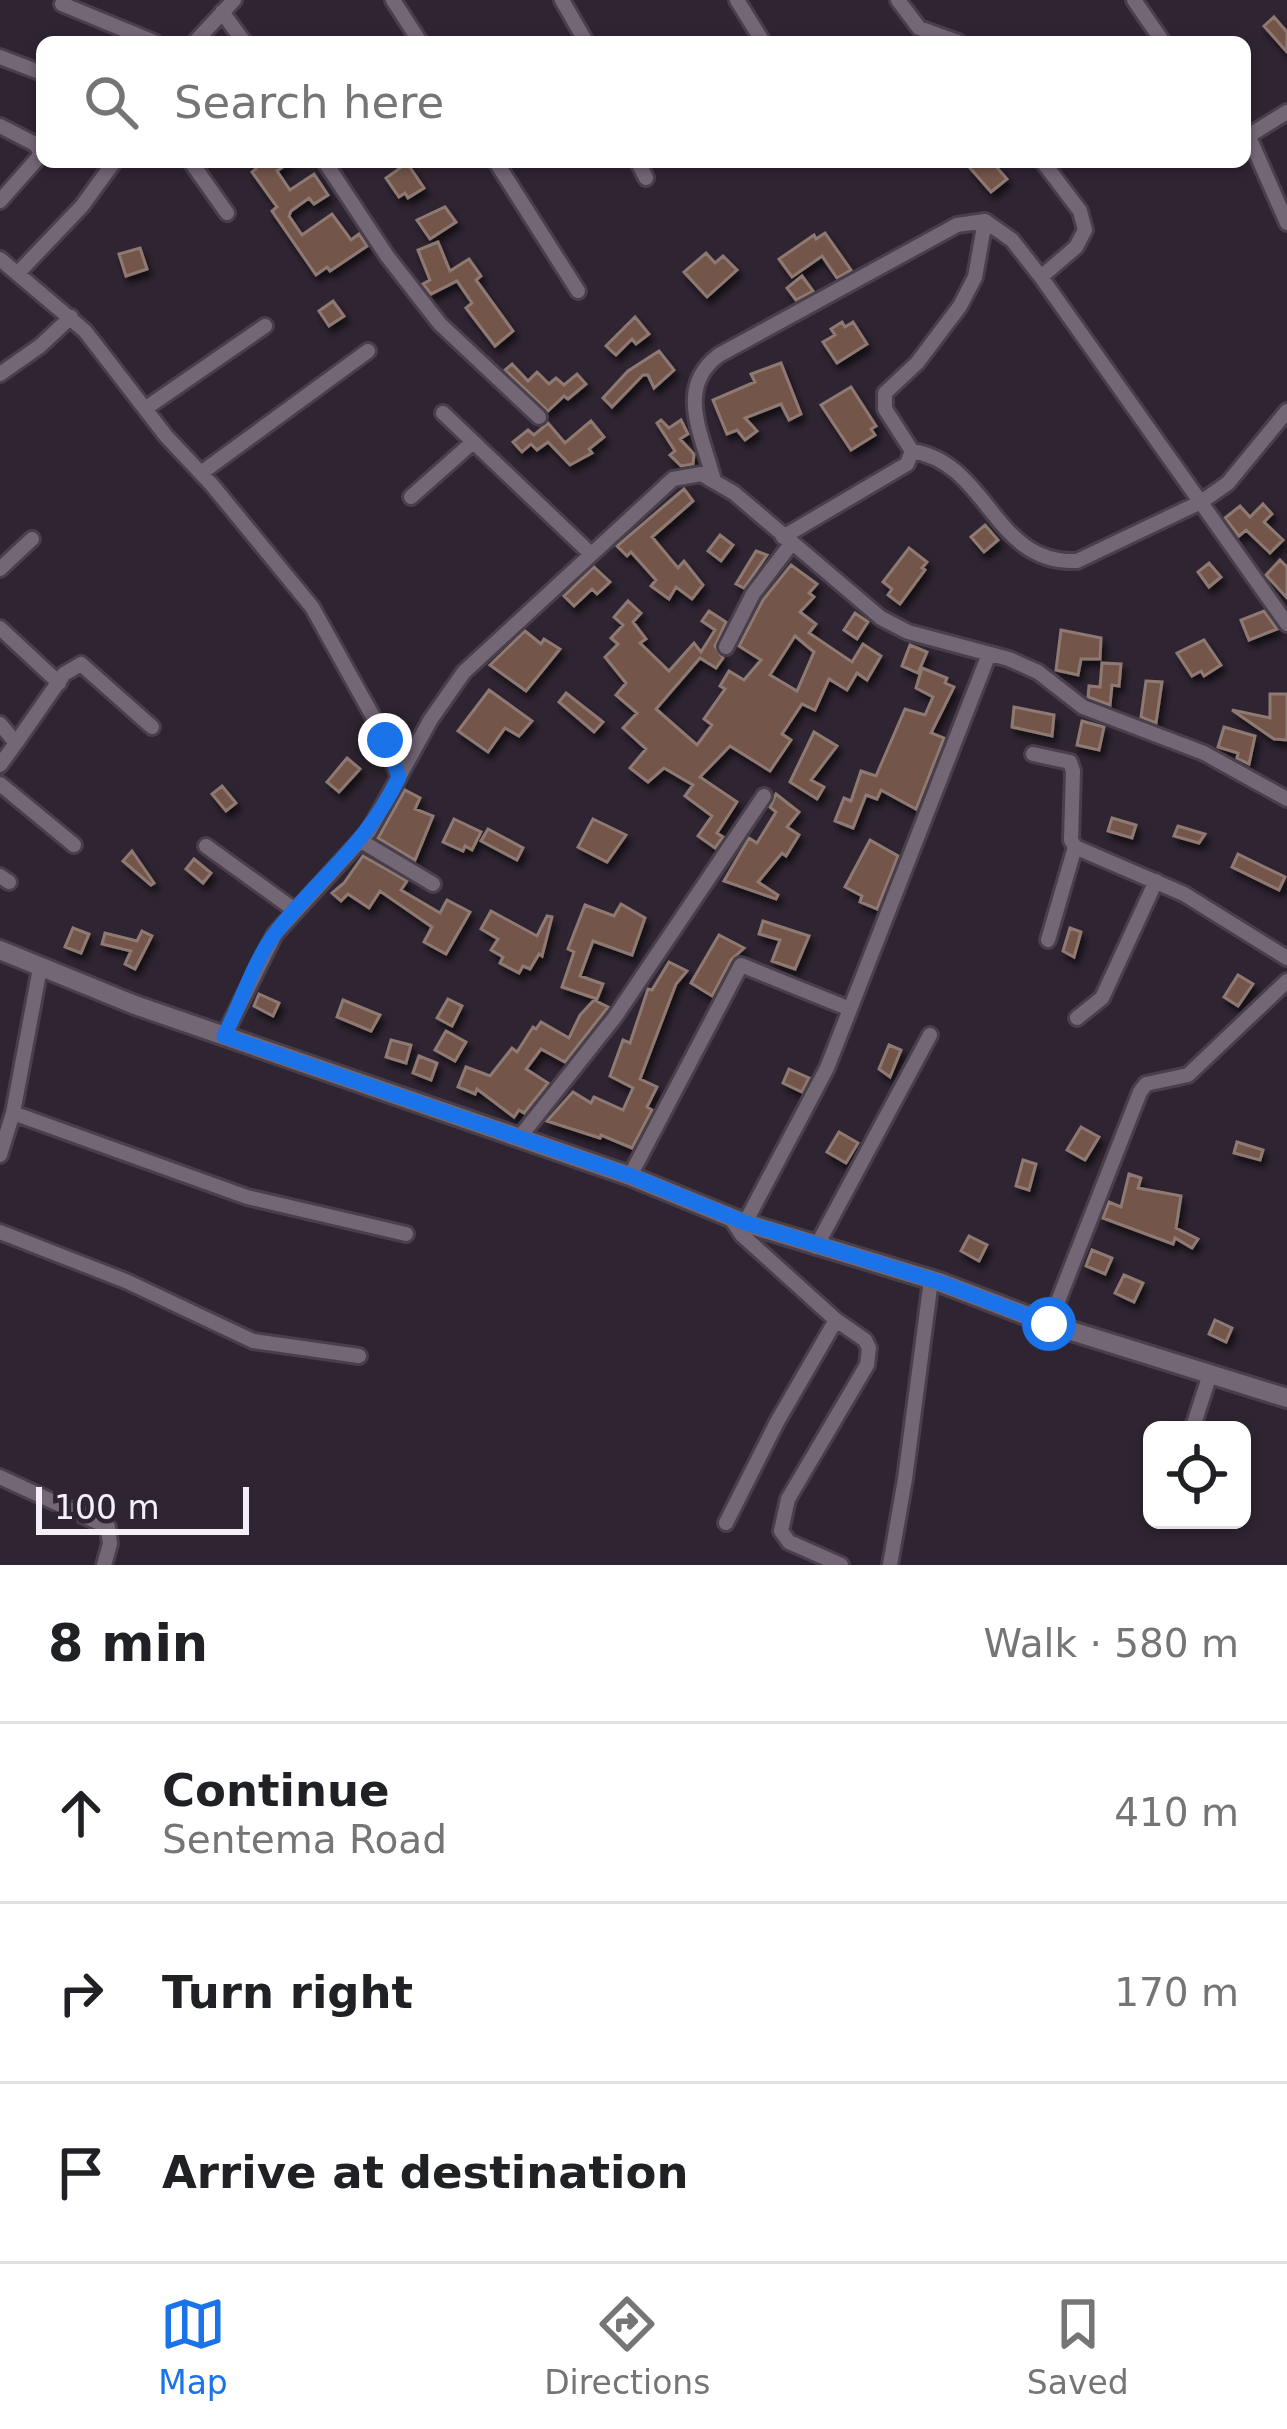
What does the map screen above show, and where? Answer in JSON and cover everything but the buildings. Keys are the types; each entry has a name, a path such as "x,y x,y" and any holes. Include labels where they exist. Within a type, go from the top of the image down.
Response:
{"main road":[{"path":"0,950 224,1036 631,1176 816,1247 931,1280 1049,1324 1287,1398"}],"street":[{"path":"200,36 234,0"},
{"path":"393,0 416,36"},
{"path":"562,0 583,36"},
{"path":"737,0 759,36"},
{"path":"898,0 920,28 942,36"},
{"path":"1134,0 1159,36"},
{"path":"62,4 139,36"},
{"path":"222,12 240,36"},
{"path":"0,57 36,71"},
{"path":"1251,134 1287,112"},
{"path":"0,127 36,146"},
{"path":"1251,146 1287,223"},
{"path":"0,201 36,160"},
{"path":"19,272 82,206 110,168"},
{"path":"194,168 227,212"},
{"path":"329,168 387,256 440,324 539,417"},
{"path":"500,168 578,291"},
{"path":"641,168 646,178"},
{"path":"1041,277 1076,247 1085,230 1080,211 1048,168"},
{"path":"985,221 974,277 960,306 916,363 885,393 886,409 912,451 946,461 1030,553 1055,562 1077,561 1201,502 1228,483 1287,411"},
{"path":"712,478 695,402 694,385 701,368 957,225 985,221 1012,240 1041,277 1287,624"},
{"path":"0,259 71,317 311,607 376,722 399,777"},
{"path":"0,374 71,317"},
{"path":"146,408 265,326"},
{"path":"201,473 368,351"},
{"path":"442,413 590,553"},
{"path":"411,497 473,442"},
{"path":"726,647 787,540 908,464 912,451"},
{"path":"224,1036 268,945 361,841 431,719 464,672 673,479 701,474 712,478 880,618 908,632 1038,672 1083,707 1204,753 1287,799"},
{"path":"0,568 32,539"},
{"path":"0,628 59,683"},
{"path":"841,1565 789,1542 781,1531 788,1499 867,1364 869,1348 742,1235 737,1219 827,1068 989,654"},
{"path":"0,765 75,666 88,666 152,727"},
{"path":"0,724 16,743"},
{"path":"1033,754 1070,762 1075,847 1156,881 1287,958"},
{"path":"0,784 74,844"},
{"path":"519,1138 615,1017 764,796"},
{"path":"361,841 433,884"},
{"path":"206,846 296,911"},
{"path":"1048,940 1075,847"},
{"path":"1077,1018 1102,998 1156,881"},
{"path":"631,1176 742,964 850,1009"},
{"path":"0,1155 13,1113 40,968"},
{"path":"1049,1324 1140,1092 1146,1084 1188,1075 1287,981"},
{"path":"816,1247 930,1035"},
{"path":"13,1113 247,1197 406,1234"},
{"path":"0,1232 126,1281 253,1341 359,1356"},
{"path":"890,1565 931,1280"},
{"path":"727,1523 777,1422 836,1320"},
{"path":"1195,1421 1210,1374"},
{"path":"0,1477 108,1527 110,1544 104,1565"}],"route":[{"path":"385,740 399,777 392,791 369,832 275,934 224,1036 631,1176 746,1223 939,1282 1049,1324"}]}
